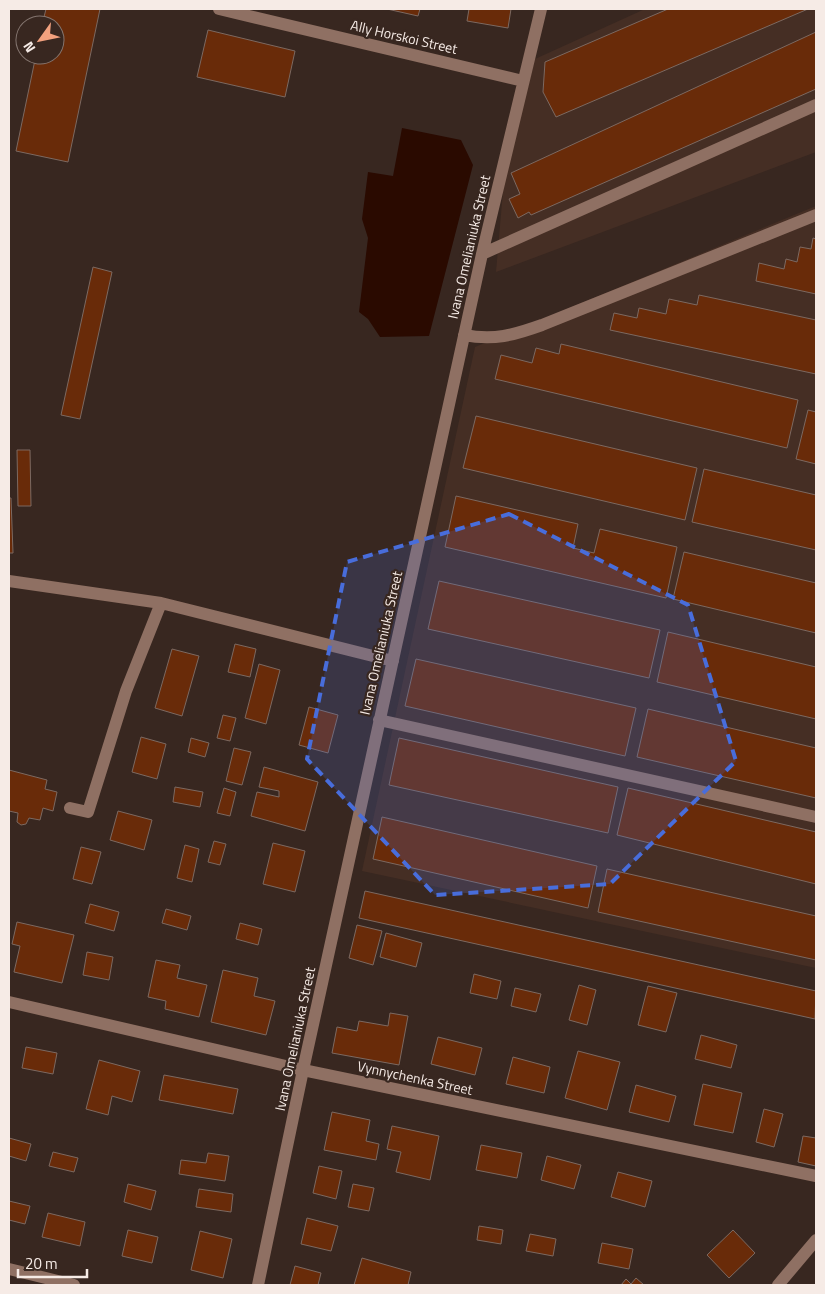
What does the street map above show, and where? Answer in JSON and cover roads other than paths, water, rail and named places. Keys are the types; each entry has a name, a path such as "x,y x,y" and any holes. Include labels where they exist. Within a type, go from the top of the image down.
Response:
{"street":[{"name":"Ally Horskoi Street","path":"220,9 523,81"},
{"name":"Ivana Omelianiuka Street","path":"258,1285 303,1070 464,335 541,9"},
{"path":"482,254 816,105"},
{"path":"464,335 482,339 513,336 816,215"},
{"path":"9,581 161,603 392,661"},
{"path":"70,808 88,812 126,691 161,603"},
{"path":"379,720 816,817"},
{"name":"Vynnychenka Street","path":"9,1002 303,1070 816,1176"},
{"path":"778,1285 816,1240"},
{"path":"9,1269 74,1285"}]}
